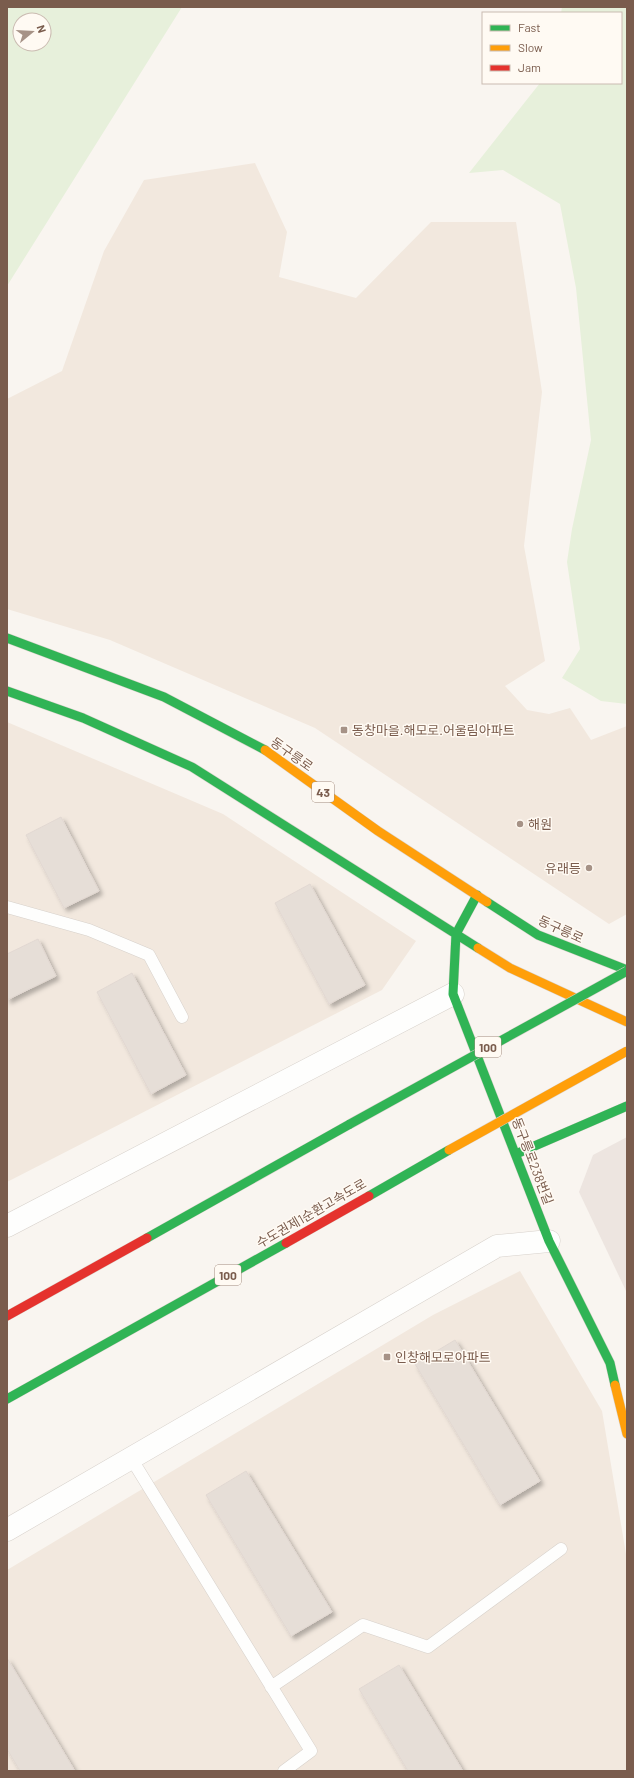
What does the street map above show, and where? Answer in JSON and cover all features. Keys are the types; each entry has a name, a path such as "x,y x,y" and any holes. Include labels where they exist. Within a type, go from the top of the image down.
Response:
{"main road":[{"name":"동구릉로","path":"7,638 164,697 267,751 378,831 538,935 627,970"},
{"path":"7,691 83,718 192,767 313,845 510,968 627,1022"},
{"name":"동구릉로238번길","path":"476,895 456,934 453,994 549,1241 610,1363 627,1434"},
{"name":"100","path":"7,1316 627,970"},
{"name":"수도권제1순환고속도로","path":"7,1399 627,1051"},
{"path":"516,1154 627,1106"},
{"path":"7,1305 58,1288"},
{"path":"38,1392 93,1352"}],"street":[{"path":"7,1226 453,994"},
{"path":"7,1530 498,1246 549,1241"}],"lane":[{"path":"7,907 89,930 149,955 182,1017"},
{"path":"131,1458 311,1751 284,1771"},
{"path":"271,1687 364,1625 428,1647 561,1549"}],"shaded area":[{"path":"255,163 287,232 279,277 356,298 431,222 516,222 542,392 524,546 545,661 505,686 527,710 549,714 570,708 591,740 627,726 627,914 609,924 315,728 110,640 7,609 7,399 62,371 104,251 144,180"},
{"path":"7,722 223,814 416,941 382,990 7,1182"},
{"path":"627,1137 627,1293 579,1192 593,1155"},
{"path":"520,1271 602,1411 627,1560 627,1771 7,1771 7,1570 433,1315"}],"green space":[{"path":"7,7 182,7 7,286"},
{"path":"562,7 627,7 627,704 601,701 562,678 580,649 567,562 572,529 591,440 576,288 560,204 503,170 469,173 539,84 622,84 622,12 561,12"}],"building":[{"path":"61,817 99,891 64,908 26,835"},
{"path":"310,884 365,985 329,1004 275,903"},
{"path":"38,939 56,976 7,1000 7,954"},
{"path":"132,973 186,1075 151,1094 97,992"},
{"path":"455,1340 540,1481 500,1505 415,1364"},
{"path":"246,1471 332,1612 291,1636 206,1495"},
{"path":"7,1658 75,1771 20,1771 7,1749"},
{"path":"399,1665 463,1771 408,1771 359,1689"}],"traffic: fast":[{"path":"7,638 164,697 265,750"},
{"path":"7,691 83,718 192,767 478,948"},
{"path":"477,895 456,934 453,994 549,1241 610,1363 615,1385"},
{"path":"487,902 538,935 627,970"},
{"path":"350,1124 627,971"},
{"path":"516,1154 627,1106"},
{"path":"147,1238 350,1124"},
{"path":"369,1196 449,1150"},
{"path":"7,1399 286,1243"}],"traffic: slow":[{"path":"265,750 378,831 487,902"},
{"path":"478,948 510,968 627,1022"},
{"path":"449,1150 627,1051"},
{"path":"615,1385 627,1434"}],"traffic: jam":[{"path":"286,1243 369,1196"},
{"path":"7,1316 147,1238"}],"place":[{"name":"동창마을.해모로.어울림아파트","path":"344,730"},
{"name":"해원","path":"520,824"},
{"name":"유래등","path":"589,868"},
{"name":"인창해모로아파트","path":"387,1357"}]}
